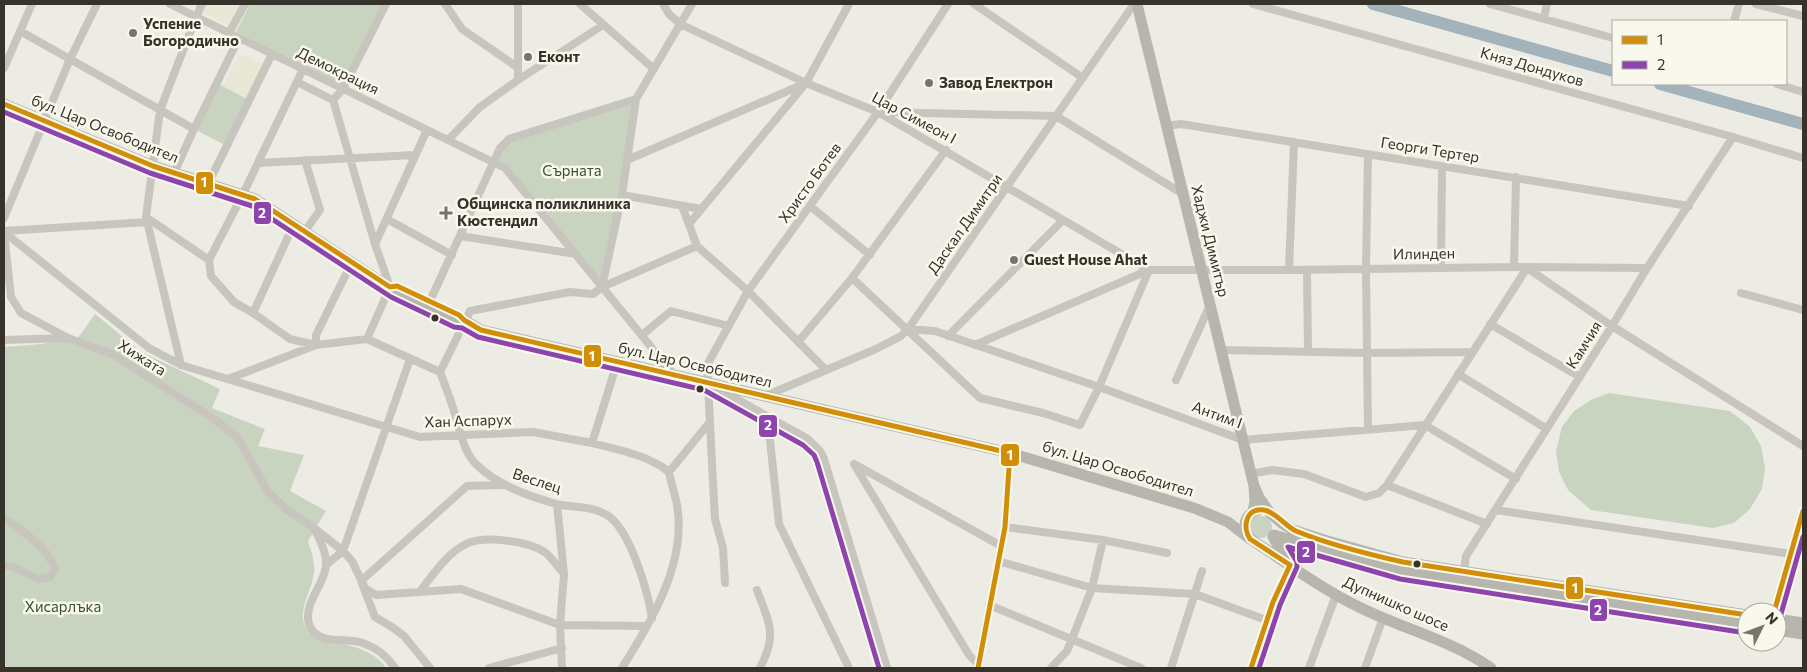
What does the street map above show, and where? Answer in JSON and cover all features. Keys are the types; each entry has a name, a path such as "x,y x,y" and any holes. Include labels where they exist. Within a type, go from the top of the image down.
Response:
{"main road":[{"name":"Хаджи Димитър","path":"1136,4 1253,480"},
{"name":"бул. Цар Освободител","path":"4,104 153,166 243,194 261,202 395,290 457,320 464,320 481,330 1010,453 1212,514"},
{"path":"390,286 397,286 459,314 464,320"},
{"path":"1253,480 1260,500 1272,515 1277,527 1273,536 1264,542 1252,540 1244,524 1251,514 1255,502 1253,480"},
{"path":"1212,514 1229,517 1251,514 1260,510 1272,515 1292,530 1403,562 1737,613"},
{"name":"Дупнишко шосе","path":"1212,514 1236,527 1293,568 1336,595 1383,618 1433,636 1464,650 1490,668"},
{"path":"1273,536 1401,572 1737,624"},
{"path":"1273,536 1293,568"},
{"path":"1293,568 1296,552 1306,544"},
{"path":"1787,621 1803,623"},
{"path":"1787,632 1803,634"}],"street":[{"path":"4,68 32,4"},
{"path":"4,218 70,59 97,4"},
{"name":"Демокрация","path":"170,4 505,168 674,375"},
{"path":"181,365 147,220 160,110 202,4"},
{"path":"229,33 245,4"},
{"path":"334,100 343,89 386,4"},
{"path":"445,4 462,30 517,67"},
{"path":"518,4 518,80"},
{"path":"580,4 654,69"},
{"name":"Цар Симеон I","path":"662,4 680,24 806,83 878,112 1149,270"},
{"path":"602,287 622,195 636,99 692,4"},
{"path":"689,224 806,83 849,4"},
{"name":"Христо Ботев","path":"725,583 723,548 715,519 707,365 748,291 878,112 948,4"},
{"path":"974,4 1083,78"},
{"name":"Даскал Димитри","path":"765,396 876,349 901,336 908,330 1136,4"},
{"name":"Княз Дондуков","path":"1253,4 1733,136 1803,158"},
{"path":"1490,4 1612,38"},
{"path":"1544,18 1547,4"},
{"path":"1734,20 1739,4"},
{"path":"1756,4 1803,16"},
{"path":"448,140 480,107 518,80 604,25"},
{"path":"20,31 194,129"},
{"path":"174,173 239,38"},
{"path":"208,184 272,54"},
{"path":"303,69 209,260 211,276 234,302 290,339 316,345"},
{"path":"297,82 334,100 375,244 390,286 367,339"},
{"path":"627,160 806,83"},
{"path":"1780,85 1803,92"},
{"path":"430,301 500,148 517,136 636,99"},
{"path":"878,112 1056,116 1183,194"},
{"name":"Георги Тертер","path":"1167,126 1181,124 1689,206"},
{"path":"375,244 427,130"},
{"name":"Камчия","path":"1464,572 1466,556 1548,429 1647,268 1733,136"},
{"path":"1289,270 1294,142"},
{"path":"798,342 870,255 946,150"},
{"path":"1368,154 1366,268 1368,429"},
{"path":"258,162 415,155"},
{"path":"305,160 320,210 305,231"},
{"path":"1441,268 1442,166"},
{"path":"1514,267 1516,177"},
{"path":"622,195 701,209"},
{"path":"682,206 697,246 748,291 825,369"},
{"path":"810,206 870,255"},
{"path":"4,232 147,220 209,260"},
{"path":"386,220 452,255"},
{"path":"948,336 1063,220"},
{"path":"253,313 294,224"},
{"name":"Хижата","path":"4,232 11,297 21,313 68,338 112,354 214,419 238,438 268,492 286,509 343,551 352,561 361,581"},
{"name":"Хан Аспарух","path":"4,232 149,348 181,365 420,437 533,432 592,443 645,458 662,466 669,472"},
{"path":"460,236 576,254"},
{"path":"228,379 316,345 367,339 440,372 470,310 570,292 593,294 602,287 697,246"},
{"path":"316,345 316,336 352,262"},
{"name":"Илинден","path":"1149,270 1514,267 1647,268"},
{"path":"1253,480 1272,470 1304,474 1366,497 1379,493 1387,485 1527,268 1612,326 1803,446"},
{"path":"852,278 980,398 1043,413 1080,425 1099,387 1149,270"},
{"path":"975,344 1149,270"},
{"path":"1307,270 1308,352"},
{"path":"1741,293 1803,310"},
{"path":"1176,380 1210,305"},
{"path":"642,335 671,311 729,326"},
{"path":"1490,324 1580,377"},
{"name":"Антим I","path":"908,330 935,331 975,344 1243,440 1425,425"},
{"path":"4,340 68,338"},
{"path":"1221,350 1366,353 1472,352"},
{"path":"326,565 343,551 410,360"},
{"path":"592,443 618,363"},
{"name":"Веслец","path":"440,372 471,459 477,466 503,485 557,504 590,508 609,516 616,522 632,550 649,602 652,618"},
{"path":"1458,374 1548,429"},
{"path":"707,383 808,439 820,451 886,668"},
{"path":"772,418 769,431 779,524 849,668"},
{"path":"622,668 652,618 670,574 678,534 677,505 669,472 709,423"},
{"path":"1425,425 1516,479"},
{"path":"978,666 988,605 1005,527 1010,453"},
{"path":"978,666 969,656 854,464 1001,546"},
{"path":"361,581 467,486 503,485"},
{"path":"1387,485 1487,524"},
{"path":"557,504 564,574 560,625 562,668"},
{"path":"1496,510 1791,554"},
{"path":"1777,602 1803,511"},
{"path":"4,518 45,551 53,561 56,569 50,577 38,579 15,568 4,566"},
{"path":"1005,527 1103,540 1167,554"},
{"path":"314,528 323,549 326,565 324,576 311,604 308,616 309,624 322,638 362,642 388,658 395,668"},
{"path":"420,591 453,553 466,543 479,540 518,542 533,547 546,553 564,574"},
{"path":"1051,668 1067,651 1072,639 1092,588 1103,540"},
{"path":"998,561 1092,588 1195,594 1266,620"},
{"path":"1251,668 1266,620 1280,585 1293,568"},
{"path":"1171,668 1202,571"},
{"path":"361,581 365,588 376,595 461,589 560,625 646,626"},
{"path":"361,581 375,617 404,636 430,668"},
{"path":"757,590 771,632 760,668"},
{"path":"1309,668 1336,595"},
{"path":"988,605 1072,639 1129,666 1141,668"},
{"path":"1365,668 1383,618"},
{"path":"489,668 514,665 562,648"}],"green space":[{"path":"250,4 383,4 342,85 236,32"},
{"path":"217,83 249,100 227,146 194,129"},
{"name":"Сърната","path":"636,99 602,287 505,168 494,163 509,139"},
{"name":"Хисарлъка","path":"95,314 141,352 220,389 212,408 265,429 258,446 304,455 290,491 326,511 308,541 314,572 304,607 303,621 309,633 319,640 363,650 378,659 386,668 4,668 4,347 42,344 78,338"},
{"path":"1609,393 1730,411 1750,427 1761,446 1765,468 1762,489 1750,509 1734,523 1713,528 1591,510 1568,490 1559,472 1556,451 1562,427 1574,411 1591,400"},
{"path":"1261,516 1269,519 1272,527 1269,535 1261,538 1253,535 1250,527 1253,519"}],"shaded area":[{"path":"202,4 245,4 232,27 199,11"},
{"path":"238,55 244,55 266,66 249,100 223,86"}],"waterway":[{"path":"1373,4 1612,71"},
{"path":"1664,85 1803,124"}],"transit line":[{"name":"1","path":"4,104 153,166 255,199 390,287 397,286 459,315 481,330 1010,453 1005,527 978,668"},
{"name":"2","path":"4,112 150,173 252,206 391,297 454,327 462,328 478,337 704,390 803,445 814,455 817,462 879,668"},
{"name":"1","path":"1251,668 1273,602 1290,565 1250,539 1246,529 1247,519 1253,512 1258,510 1268,511 1292,529 1322,541 1403,562 1737,613"},
{"name":"1","path":"1777,602 1803,511"},
{"name":"2","path":"1784,602 1803,537"},
{"name":"2","path":"1259,668 1280,605 1297,567 1297,562 1288,547 1400,579 1737,632"}],"place":[{"name":"Успение Богородично","path":"133,33"},
{"name":"Еконт","path":"528,57"},
{"name":"Завод Електрон","path":"929,83"},
{"name":"Общинска поликлиника Кюстендил","path":"446,213"},
{"name":"Guest House Ahat","path":"1014,260"}]}
